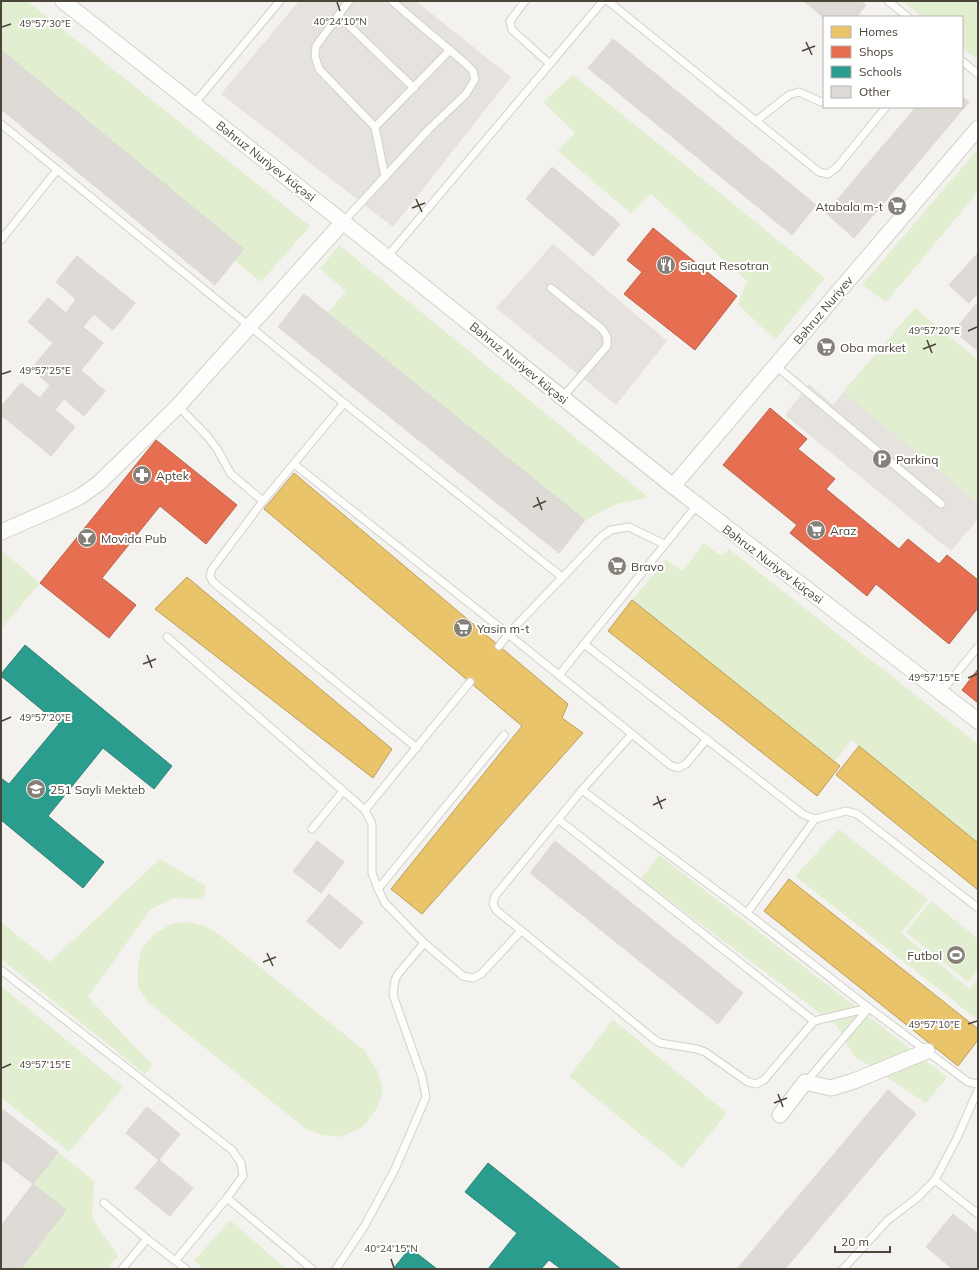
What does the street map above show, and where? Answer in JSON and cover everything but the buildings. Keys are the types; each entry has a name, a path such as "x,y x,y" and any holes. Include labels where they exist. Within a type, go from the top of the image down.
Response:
{"street":[{"name":"Bəhruz Nuriyev küçəsi","path":"63,1 343,222 386,258 697,505 978,721"},
{"name":"Bəhruz Nuriyev","path":"673,486 976,131"},
{"path":"1,532 81,496 99,483 178,406 343,222"},
{"path":"780,1115 805,1082 831,1088 854,1081 926,1051"}],"lane":[{"path":"194,104 280,1"},
{"path":"349,1 316,46 316,64 319,69 375,127 386,176"},
{"path":"343,222 429,129 466,94 475,79 472,71 450,50 392,1"},
{"path":"524,1 510,21 512,30 550,64"},
{"path":"386,258 604,1"},
{"path":"608,1 819,172 828,174 837,167 885,108"},
{"path":"888,1 907,16"},
{"path":"339,16 414,88"},
{"path":"375,127 450,50"},
{"path":"963,62 978,74"},
{"path":"756,121 789,95 799,92 823,102"},
{"path":"1,124 344,403 562,577"},
{"path":"1,240 57,170"},
{"path":"551,288 602,329 607,337 606,346 562,398"},
{"path":"776,366 941,504"},
{"path":"344,403 263,501 212,569 210,576 213,582 417,748"},
{"path":"178,406 208,437 217,449 231,474 263,501"},
{"path":"294,464 670,765 678,768 686,764 707,739"},
{"path":"559,675 697,505"},
{"path":"499,646 508,634 562,577 602,536 611,530 628,528 664,544"},
{"path":"167,637 365,810 372,824 372,873 385,903 424,943 463,976 473,978 481,974 521,931"},
{"path":"584,644 804,814 815,819 846,811 857,814 978,908"},
{"path":"940,692 978,647"},
{"path":"365,810 470,682"},
{"path":"632,734 582,790 495,896 493,904 496,910 655,1040 660,1043 698,1049 705,1052 748,1082 756,1084 764,1080 814,1021 869,1008"},
{"path":"378,889 504,735"},
{"path":"582,790 747,913 926,1051 968,1082 978,1084"},
{"path":"312,829 343,791"},
{"path":"558,819 814,1021"},
{"path":"747,913 815,819"},
{"path":"336,1269 365,1225 395,1169 426,1097 422,1077 393,995 395,980 398,974 424,943"},
{"path":"1,970 232,1150 241,1163 243,1176 227,1198 176,1260"},
{"path":"805,1082 869,1008"},
{"path":"843,1269 888,1220 917,1198 935,1180 957,1138 978,1090"},
{"path":"935,1180 978,1214"},
{"path":"227,1198 312,1269"},
{"path":"104,1203 186,1269"},
{"path":"122,1269 147,1239"}],"green space":[{"path":"1,1 27,1 310,226 261,282 235,261 244,249 1,50"},
{"path":"902,1 978,1 978,60 963,49 963,16 922,16"},
{"path":"573,75 825,278 775,340 738,304 747,281 651,194 631,214 558,151 575,133 543,102"},
{"path":"977,150 978,192 886,302 862,285"},
{"path":"339,245 648,497 617,504 585,520 328,313 346,291 320,269"},
{"path":"915,308 978,360 978,503 843,392"},
{"path":"704,543 721,556 729,549 978,744 978,843 851,740 835,761 632,600 666,560 683,571"},
{"path":"1,550 40,583 1,629"},
{"path":"839,829 928,900 901,933 970,989 978,979 978,1020 795,876"},
{"path":"659,855 947,1077 926,1103 854,1056 837,1026 641,879"},
{"path":"160,859 206,886 203,899 173,898 150,910 88,997 152,1065 145,1074 1,959 1,922 50,962"},
{"name":"Futbol","path":"931,901 978,939 978,970 968,982 906,932"},
{"path":"190,922 207,927 221,936 364,1050 378,1072 383,1090 377,1108 363,1127 339,1137 322,1135 306,1129 149,1003 138,988 138,967 141,950 153,935 171,924"},
{"path":"1,986 123,1087 69,1152 1,1097"},
{"path":"613,1020 727,1113 682,1168 569,1076"},
{"path":"58,1152 94,1181 92,1218 118,1256 107,1269 21,1269 66,1210 33,1184"},
{"path":"230,1220 286,1269 204,1269 194,1261"}],"shaded area":[{"path":"299,1 416,1 511,77 393,227 221,94"},
{"path":"553,244 667,341 616,405 496,308"},
{"name":"Parkinq","path":"809,384 833,405 843,392 978,503 978,519 951,551 785,415"}],"place":[{"name":"Atabala m-t","path":"897,206"},
{"name":"Siaqut Resotran","path":"666,265"},
{"name":"Oba market","path":"826,347"},
{"name":"Parkinq","path":"882,459"},
{"name":"Aptek","path":"142,475"},
{"name":"Araz","path":"816,530"},
{"name":"Movida Pub","path":"87,538"},
{"name":"Bravo","path":"617,566"},
{"name":"Yasin m-t","path":"463,628"},
{"name":"251 Sayli Mekteb","path":"36,789"},
{"name":"Futbol","path":"956,955"}]}
